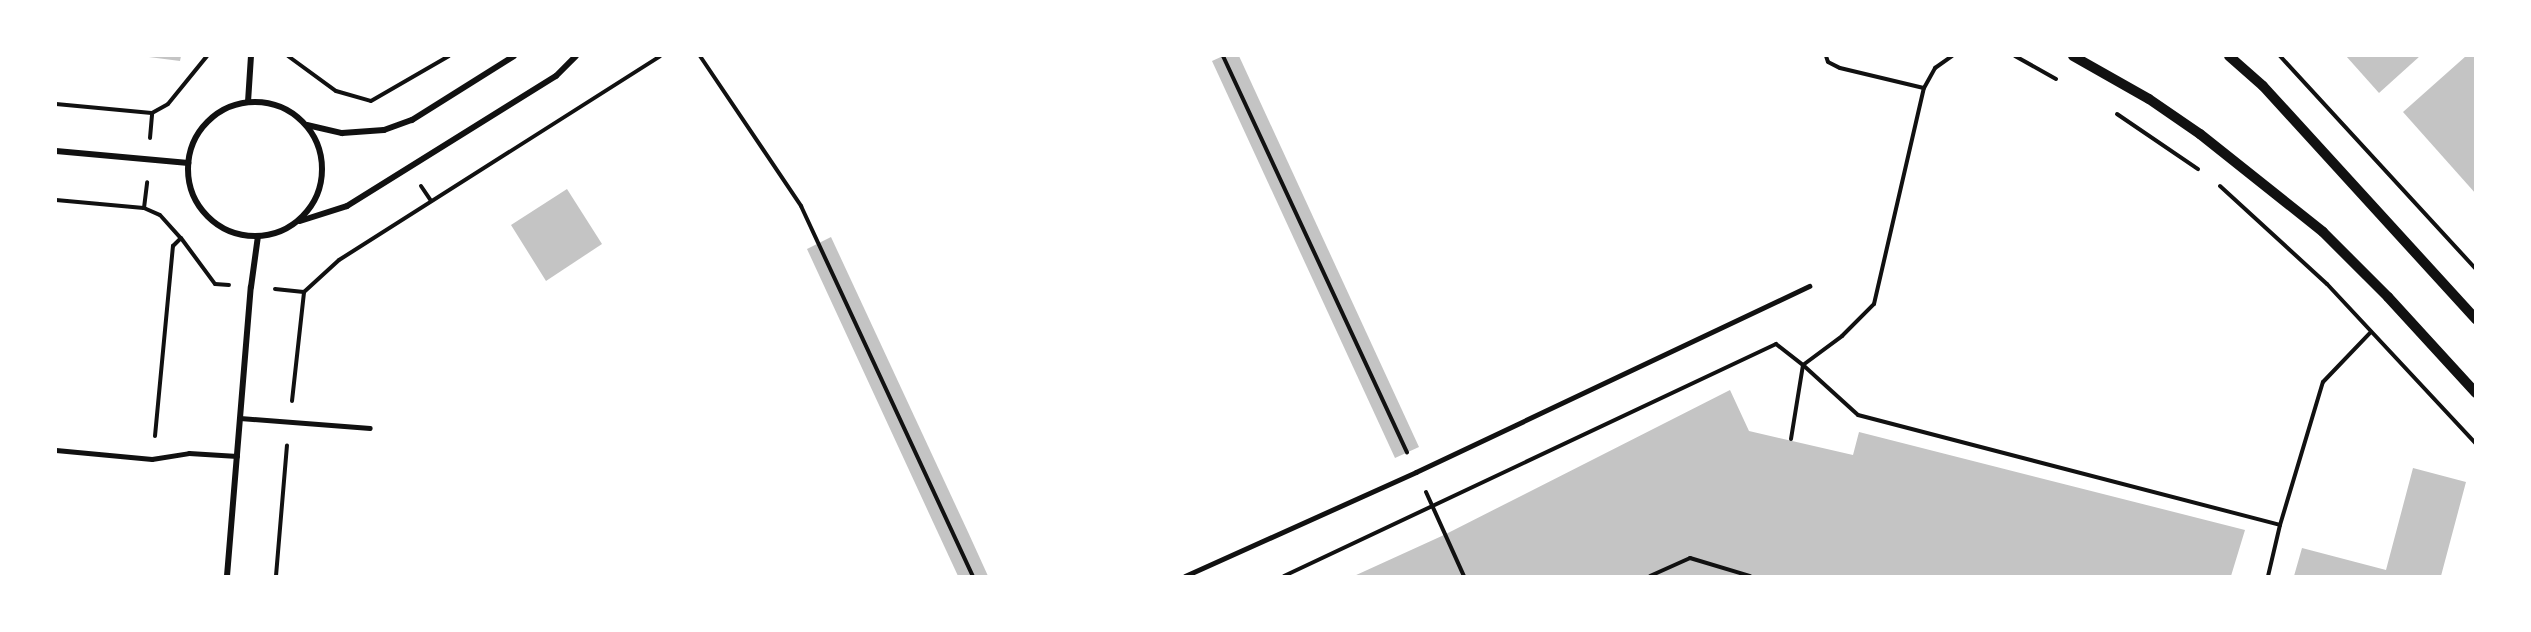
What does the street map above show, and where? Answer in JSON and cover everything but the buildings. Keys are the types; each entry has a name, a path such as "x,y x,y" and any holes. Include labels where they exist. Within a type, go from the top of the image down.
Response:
{"street":[{"path":"248,102 252,56"},
{"path":"307,125 342,133 384,130 412,120 514,56"},
{"path":"299,221 316,200 323,175 320,148 307,125 287,109 261,101 248,102 223,110 202,126 190,150 188,163 191,189 204,212 224,229 237,234 258,236 276,234 299,221 347,206 556,76 576,56"},
{"path":"2073,56 2149,99 2200,134 2323,232 2388,297 2475,393"},
{"path":"2229,56 2270,94 2475,320"},
{"path":"56,151 188,163"},
{"path":"227,576 251,287 258,236"}],"lane":[{"path":"1185,576 1416,472 1809,286"},
{"path":"240,418 370,428"},
{"path":"56,450 152,459 189,453 237,456"}],"path":[{"path":"56,104 152,113 168,104 207,56"},
{"path":"288,56 336,91 371,101 449,56"},
{"path":"700,56 801,206 973,576"},
{"path":"1223,56 1407,453"},
{"path":"1826,56 1827,62 1840,68 1924,88"},
{"path":"1791,439 1803,364 1842,336 1874,304 1924,88 1935,68 1952,56"},
{"path":"2015,56 2066,84"},
{"path":"2027,62 2029,56"},
{"path":"2280,56 2475,269"},
{"path":"2116,112 2200,170"},
{"path":"2217,184 2327,284 2475,444"},
{"path":"152,459 173,246 182,238"},
{"path":"2268,576 2280,525 2323,382 2372,332"},
{"path":"1284,576 1776,344 1803,364 1858,416 2280,525"},
{"path":"1444,535 1464,576"},
{"path":"1650,576 1690,558 1750,576"}]}
